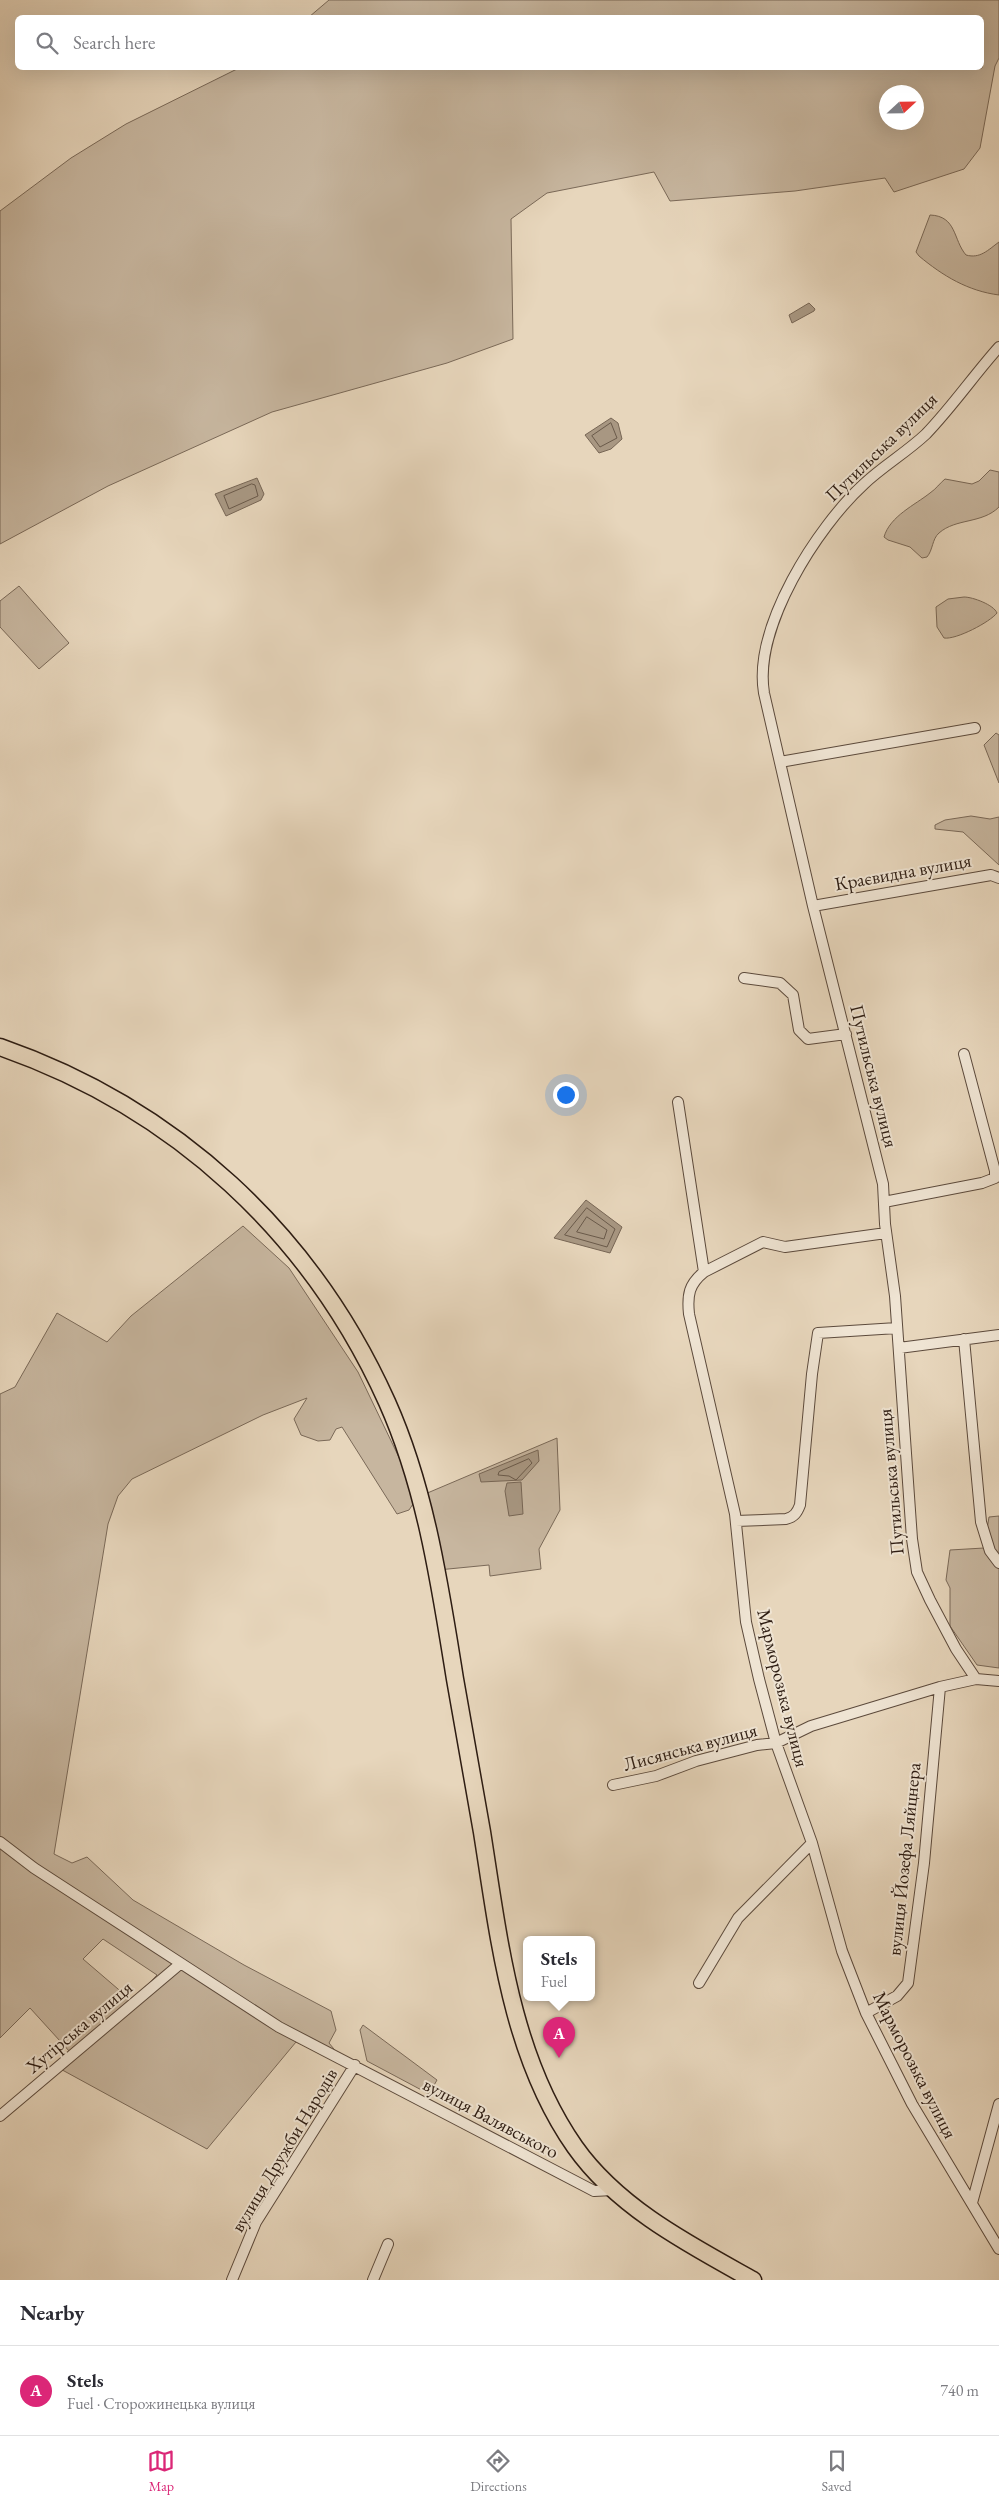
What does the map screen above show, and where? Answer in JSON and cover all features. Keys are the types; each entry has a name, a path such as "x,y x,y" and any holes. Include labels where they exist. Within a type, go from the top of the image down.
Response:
{"main road":[{"path":"0,1047 59,1070 124,1105 184,1143 231,1182 262,1213 315,1278 354,1337 388,1404 413,1476 438,1572 508,1982 534,2070 554,2113 576,2148 613,2190 647,2216 753,2280"}],"street":[{"name":"Путильська вулиця","path":"976,1679 956,1649 917,1572 912,1539 899,1348 881,1174 813,906 764,693 762,662 770,629 796,574 826,527 855,493 927,433 999,347"},
{"path":"780,762 975,728"},
{"name":"Краєвидна вулиця","path":"813,906 991,875 999,878"},
{"path":"744,978 780,983 793,995 799,1030 808,1039 846,1034"},
{"path":"884,1202 990,1182 995,1178 995,1171 964,1054"},
{"path":"678,1102 704,1272 763,1242 785,1247 886,1233"},
{"name":"Марморозька вулиця","path":"704,1272 696,1278 687,1296 689,1314 736,1521 746,1622 776,1743 812,1843 842,1951 866,2013 912,2104 999,2249"},
{"path":"736,1521 786,1519 797,1512 800,1505 812,1374 818,1333 897,1328"},
{"path":"899,1348 999,1335"},
{"path":"964,1339 981,1522 990,1551 999,1563"},
{"path":"776,1743 811,1726 940,1687 976,1679 999,1681"},
{"name":"вулиця Йозефа Ляйцнера","path":"866,2013 897,1996 908,1983 924,1864 940,1687"},
{"name":"Лисянська вулиця","path":"613,1786 656,1776 696,1761 757,1745 776,1743"},
{"name":"вулиця Валявського","path":"0,1842 34,1868 279,2027 594,2191 613,2190"},
{"path":"699,1983 738,1918 812,1843"},
{"name":"Хутірська вулиця","path":"0,2116 180,1964"},
{"name":"вулиця Дружби Народів","path":"235,2279 256,2222 355,2065"},
{"path":"972,2203 999,2104"},
{"path":"373,2280 388,2244"}],"shaded area":[{"path":"329,0 999,0 999,58 995,66 980,148 964,169 894,192 885,178 795,191 670,201 654,172 547,193 511,219 513,339 447,363 272,412 108,486 0,544 0,211 71,158 126,124 235,70 984,70 984,15 311,15"},
{"path":"930,215 939,216 950,224 966,255 980,255 999,242 999,295 977,290 956,282 919,256 916,252"},
{"path":"990,470 999,472 999,507 985,516 946,528 937,535 927,557 922,558 910,547 884,537 897,517 945,479 972,484 979,481"},
{"path":"19,586 69,643 39,669 0,627 0,601"},
{"path":"964,597 983,602 992,607 997,613 972,630 944,638 937,627 936,607 948,599"},
{"path":"996,733 999,735 999,783 984,745"},
{"path":"971,816 990,819 999,817 999,865 963,832 935,829 935,825 945,820"},
{"path":"243,1226 289,1268 358,1372 418,1497 557,1438 560,1510 539,1549 541,1569 490,1576 489,1565 438,1570 417,1498 409,1510 397,1514 342,1427 336,1429 330,1440 318,1441 301,1435 294,1419 307,1398 263,1415 132,1479 118,1496 108,1524 54,1854 72,1863 87,1857 133,1900 244,1965 331,2011 336,2030 329,2043 347,2065 296,2042 207,2149 55,2066 70,2052 30,2008 0,2038 0,1394 15,1387 57,1313 107,1342 131,1316","holes":["103,1939 157,1975 132,2001 83,1959"]},
{"path":"999,1516 999,1668 977,1665 950,1626 950,1588 946,1580 950,1550 984,1548 989,1517"},
{"path":"363,2025 437,2080 429,2094 367,2061 360,2030"}],"water":[{"path":"809,303 815,309 814,311 792,323 789,315"},
{"path":"611,418 618,423 622,439 611,449 599,453 585,435"},
{"path":"257,478 264,494 261,500 226,516 215,494"},
{"path":"586,1200 622,1227 610,1253 554,1238"},
{"path":"538,1450 539,1461 522,1480 481,1482 479,1474"},
{"path":"521,1482 523,1514 509,1516 505,1491 507,1483"}],"place":[{"name":"Stels","path":"559,2058"}]}
